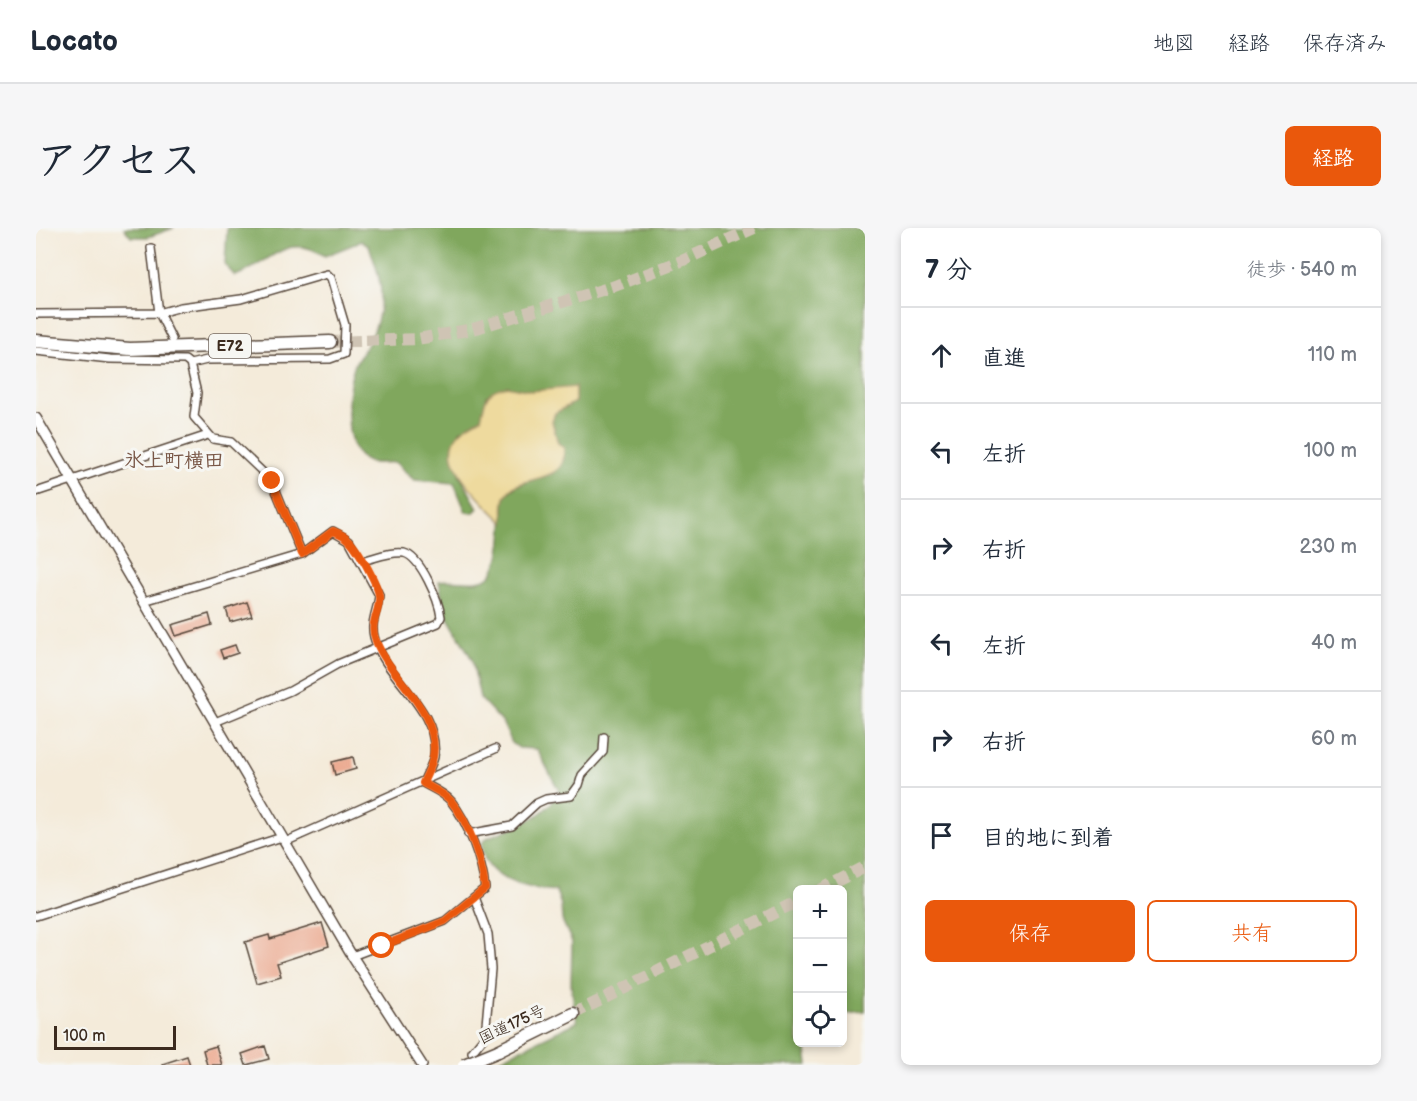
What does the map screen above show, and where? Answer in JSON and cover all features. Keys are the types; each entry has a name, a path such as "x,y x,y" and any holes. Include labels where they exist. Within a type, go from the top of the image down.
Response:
{"highway":[{"name":"E72","path":"36,341 130,349 330,342"},
{"name":"国道175号","path":"464,1065 573,1014"}],"street":[{"path":"151,248 159,313 172,339"},
{"path":"36,314 159,313 181,307 241,299 327,274 331,278 345,325 344,354 330,359 207,360 190,364"},
{"path":"36,351 110,359 185,360 190,364 197,393 194,417 208,435 213,439 231,442 272,481 302,554"},
{"path":"36,418 352,956 422,1065"},
{"path":"36,492 208,435"},
{"path":"144,601 302,554 333,531 350,540 379,595 372,626 378,647 427,723 434,757 423,783"},
{"path":"215,722 290,691 338,664 438,623 441,617 440,606 417,561 410,555 393,554 362,561"},
{"path":"468,834 512,826 537,803 546,799 571,796 579,785 582,775 603,752 604,737"},
{"path":"36,916 283,839 423,783 495,749"},
{"path":"352,956 445,921 485,888 484,877 468,834 450,800 423,783"},
{"path":"474,897 488,934 491,969 485,1036 472,1052 476,1065"}],"green space":[{"path":"124,228 174,228 148,237 131,237"},
{"path":"227,228 865,228 865,1012 847,1014 847,885 793,885 793,1047 806,1047 808,1065 488,1065 577,1022 571,986 572,942 562,920 561,905 556,891 520,885 497,874 489,866 484,856 482,843 487,838 538,815 553,801 559,791 537,749 519,748 512,743 502,722 480,698 472,659 444,611 439,581 479,581 491,574 496,566 502,543 504,499 519,485 550,474 558,468 563,460 564,447 558,443 552,421 555,413 575,402 575,388 531,391 507,386 487,396 481,419 460,431 459,474 478,508 473,513 466,512 454,483 414,480 396,463 373,463 365,460 358,454 353,444 348,419 351,380 356,363 374,332 381,298 379,278 369,245 362,241 325,256 311,249 288,248 235,276 225,265"}],"sand":[{"path":"507,386 531,391 575,387 575,402 555,413 552,421 558,443 564,447 564,460 552,474 513,487 504,500 504,523 464,481 453,455 453,442 461,431 481,418 487,396 494,390"}],"building":[{"path":"247,602 252,616 230,622 226,609"},
{"path":"209,614 212,625 176,636 172,625"},
{"path":"235,645 238,653 223,658 220,650"},
{"path":"353,757 356,769 335,775 332,762"},
{"path":"322,923 329,946 277,963 281,976 257,983 245,942 269,935 270,939"},
{"path":"216,1046 222,1065 207,1065 203,1050"},
{"path":"265,1046 269,1059 246,1065 242,1054"},
{"path":"187,1056 190,1065 162,1064"}],"tunnel":[{"path":"330,342 418,339 473,329 612,287 684,260 754,228"},
{"path":"830,885 865,867"},
{"path":"573,1014 793,904"}],"district":[{"name":"氷上町横田","path":"174,461"}],"route":[{"path":"272,481 302,554 333,531 350,540 373,581 379,595 372,626 375,638 382,656 417,704 431,733 434,757 423,783 450,800 462,819 484,877 485,888 445,921 382,946"}]}
